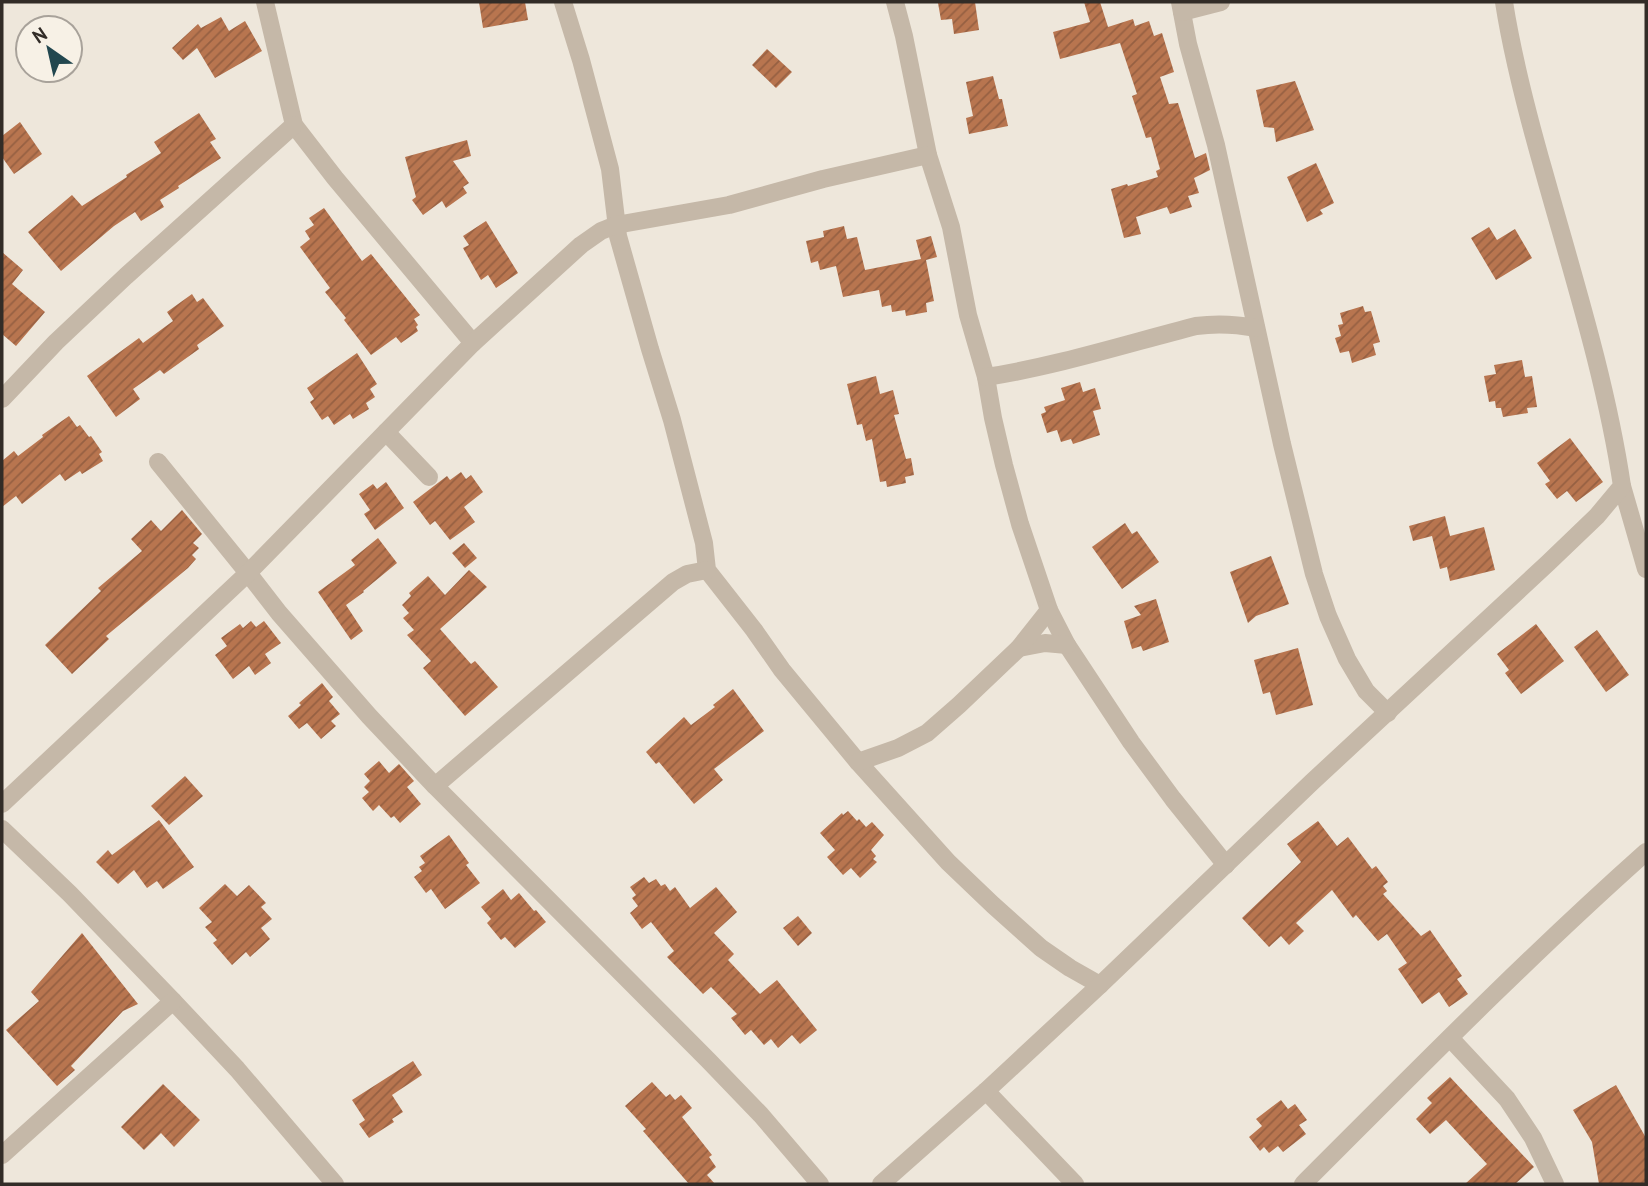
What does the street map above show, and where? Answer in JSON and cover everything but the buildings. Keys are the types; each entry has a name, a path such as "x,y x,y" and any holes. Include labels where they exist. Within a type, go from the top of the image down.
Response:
{"street":[{"path":"265,2 294,125 473,343"},
{"path":"563,2 610,169 616,225 700,526 707,570 782,670 858,762 948,862 1041,948 1100,985"},
{"path":"895,2 928,155 951,227 968,315 986,377 996,430 1020,524 1049,610 1067,645 1131,742 1226,865"},
{"path":"1221,2 1181,7 1188,44 1216,145 1314,574 1328,616 1347,659 1366,691 1388,713"},
{"path":"1504,2 1521,91 1589,330 1622,486 1640,528 1646,569"},
{"path":"2,399 56,342 125,276 294,125"},
{"path":"2,804 248,573 473,343 601,230 729,205 823,179 928,155"},
{"path":"986,377 1022,372 1196,326 1215,323 1256,327"},
{"path":"386,432 429,477"},
{"path":"158,463 279,613 369,716 435,786 708,1060 761,1115 820,1184"},
{"path":"881,1184 1100,985 1312,782 1597,516 1622,486"},
{"path":"435,786 673,582 687,574 707,570"},
{"path":"858,762 898,748 927,733 1019,648 1049,610"},
{"path":"1019,648 1045,643 1067,645"},
{"path":"2,829 70,894 237,1069 335,1184"},
{"path":"1303,1184 1586,906 1646,852"},
{"path":"2,1155 173,1001"},
{"path":"1450,1038 1507,1099 1533,1138 1555,1184"},
{"path":"986,1091 1075,1184"}]}
